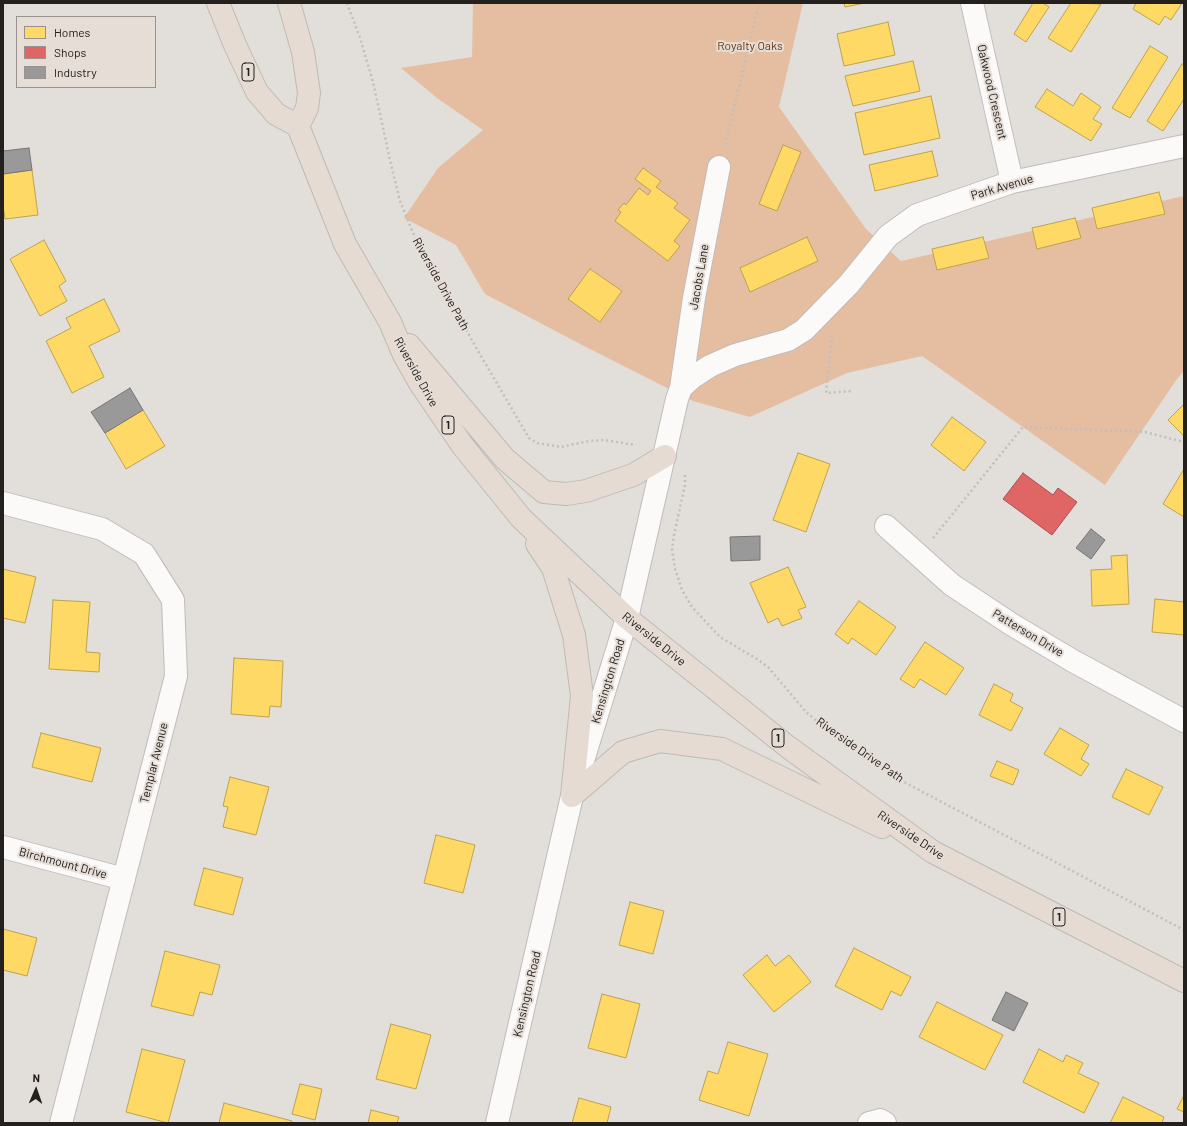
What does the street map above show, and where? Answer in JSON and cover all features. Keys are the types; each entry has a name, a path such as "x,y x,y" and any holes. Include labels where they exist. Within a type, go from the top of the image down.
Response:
{"highway":[{"name":"1","path":"218,3 235,45 257,92 276,114 298,126"},
{"path":"289,3 303,52 309,94 307,108 298,126"},
{"name":"Riverside Drive","path":"298,126 345,244 390,322 404,354 420,383 440,415 462,445 521,518 628,618 788,747 933,852 1184,981"},
{"path":"390,322 505,459 544,492 566,494 586,491 633,475 665,456"},
{"path":"521,518 553,568 574,634 582,696 572,796"},
{"path":"572,796 622,752 660,741 722,749 933,852"}],"street":[{"name":"Oakwood Crescent","path":"972,3 1012,182"},
{"name":"Park Avenue","path":"681,388 693,377 710,366 735,355 788,340 804,330 849,284 888,236 917,215 1012,182 1184,146"},
{"name":"Jacobs Lane","path":"681,388 694,298 719,167"},
{"name":"Kensington Road","path":"497,1123 572,796 628,618 677,399 681,388"},
{"name":"Templar Avenue","path":"3,503 102,529 144,554 173,600 176,676 61,1123"},
{"name":"Patterson Drive","path":"886,526 952,585 1073,661 1184,720"},
{"name":"Birchmount Drive","path":"3,847 124,879"},
{"path":"870,1123 880,1120 885,1123"}],"path":[{"name":"Riverside Drive Path","path":"347,3 360,38 373,82 400,201 413,233 528,438 537,443 561,447 589,441 604,440 640,446"},
{"path":"719,167 759,3"},
{"path":"832,334 826,393 853,391"},
{"path":"933,539 1023,427 1145,432 1184,442"},
{"name":"Riverside Drive Path","path":"683,469 685,474 685,485 672,550 675,569 682,590 692,607 720,637 757,659 768,668 806,712 825,728 902,781 1184,930"}],"green space":[{"name":"Royalty Oaks","path":"473,3 803,3 779,107 866,229 901,261 1184,196 1184,371 1105,485 922,356 847,373 750,417 693,401 584,346 485,294 456,245 404,218 438,168 483,130 437,98 401,68 472,57"}],"building: Homes":[{"path":"844,3 865,3 845,7"},
{"path":"1033,3 1043,3 1049,7 1026,42 1014,34"},
{"path":"1071,3 1101,4 1071,52 1048,38"},
{"path":"1136,3 1182,3 1171,20 1165,16 1159,25 1133,9"},
{"path":"888,22 895,55 844,66 837,34"},
{"path":"1150,46 1168,57 1130,118 1112,108"},
{"path":"913,61 920,91 853,106 845,76"},
{"path":"1182,64 1184,65 1184,99 1163,131 1147,121"},
{"path":"1047,89 1073,106 1081,93 1101,107 1093,119 1102,124 1091,141 1035,107"},
{"path":"931,96 940,138 864,155 855,113"},
{"path":"783,145 801,152 777,211 759,204"},
{"path":"932,151 938,176 875,191 869,165"},
{"path":"643,168 661,181 656,187 678,203 674,208 690,220 674,241 680,246 668,261 615,221 621,212 618,210 624,203 626,205 639,188 648,195 651,191 635,179"},
{"path":"32,170 38,215 5,219 3,205 3,174"},
{"path":"1159,192 1165,214 1097,229 1092,208"},
{"path":"1075,218 1081,238 1037,249 1032,228"},
{"path":"807,237 818,261 750,292 740,268"},
{"path":"983,237 989,258 937,270 932,249"},
{"path":"44,240 66,281 59,286 67,301 40,316 10,259"},
{"path":"590,269 622,291 600,322 568,299"},
{"path":"104,299 120,331 89,346 104,377 72,393 46,341 71,328 66,318"},
{"path":"1184,404 1184,436 1168,420"},
{"path":"143,410 165,446 126,469 105,433"},
{"path":"952,417 986,442 964,471 931,445"},
{"path":"798,453 830,464 806,532 773,520"},
{"path":"1184,469 1184,517 1163,504"},
{"path":"1127,555 1129,604 1092,606 1091,570 1112,569 1111,556"},
{"path":"788,567 806,607 798,610 802,618 782,626 778,618 768,623 750,583"},
{"path":"3,569 36,577 25,623 3,618"},
{"path":"1155,599 1184,602 1184,635 1152,632"},
{"path":"53,600 90,602 86,652 100,653 99,672 49,669"},
{"path":"859,601 896,627 876,655 852,638 848,644 835,634"},
{"path":"925,642 964,668 946,695 920,679 914,688 900,679"},
{"path":"234,658 283,661 281,707 270,706 269,717 231,714"},
{"path":"994,684 1013,694 1010,701 1023,708 1011,731 979,715"},
{"path":"1060,728 1089,745 1081,759 1089,764 1081,776 1044,754"},
{"path":"41,733 101,748 92,782 32,767"},
{"path":"997,761 1019,770 1013,785 990,776"},
{"path":"1126,769 1163,787 1149,815 1112,797"},
{"path":"230,777 269,787 256,835 223,827 228,807 223,806"},
{"path":"436,835 475,845 463,893 424,883"},
{"path":"204,868 243,878 233,915 194,905"},
{"path":"630,902 664,911 653,954 619,945"},
{"path":"3,929 37,938 27,976 3,970"},
{"path":"854,948 911,977 901,996 891,991 882,1010 835,986"},
{"path":"165,951 220,965 212,995 200,992 193,1016 151,1006"},
{"path":"767,955 775,966 789,955 811,982 774,1012 743,975"},
{"path":"602,994 640,1004 626,1058 588,1048"},
{"path":"937,1002 1003,1035 985,1070 919,1037"},
{"path":"391,1024 431,1035 416,1089 376,1079"},
{"path":"728,1042 768,1054 749,1116 699,1100 708,1071 718,1074"},
{"path":"142,1049 185,1060 168,1123 126,1112"},
{"path":"1039,1049 1063,1062 1066,1055 1083,1063 1078,1073 1099,1083 1084,1113 1023,1082"},
{"path":"300,1084 322,1089 315,1120 292,1114"},
{"path":"1184,1095 1184,1112 1177,1109"},
{"path":"1123,1097 1164,1117 1162,1123 1110,1123"},
{"path":"579,1098 611,1107 607,1123 572,1123"},
{"path":"224,1103 292,1121 291,1123 219,1123"},
{"path":"371,1110 399,1117 397,1123 368,1123"}],"building: Shops":[{"path":"1023,473 1053,495 1058,488 1077,502 1052,535 1003,499"}],"building: Industry":[{"path":"29,148 32,170 3,174 3,151"},
{"path":"130,388 143,410 105,433 91,412"},
{"path":"1091,529 1105,540 1091,559 1076,548"},
{"path":"760,536 760,560 731,561 730,537"},
{"path":"1006,992 1028,1003 1014,1031 992,1020"}]}
